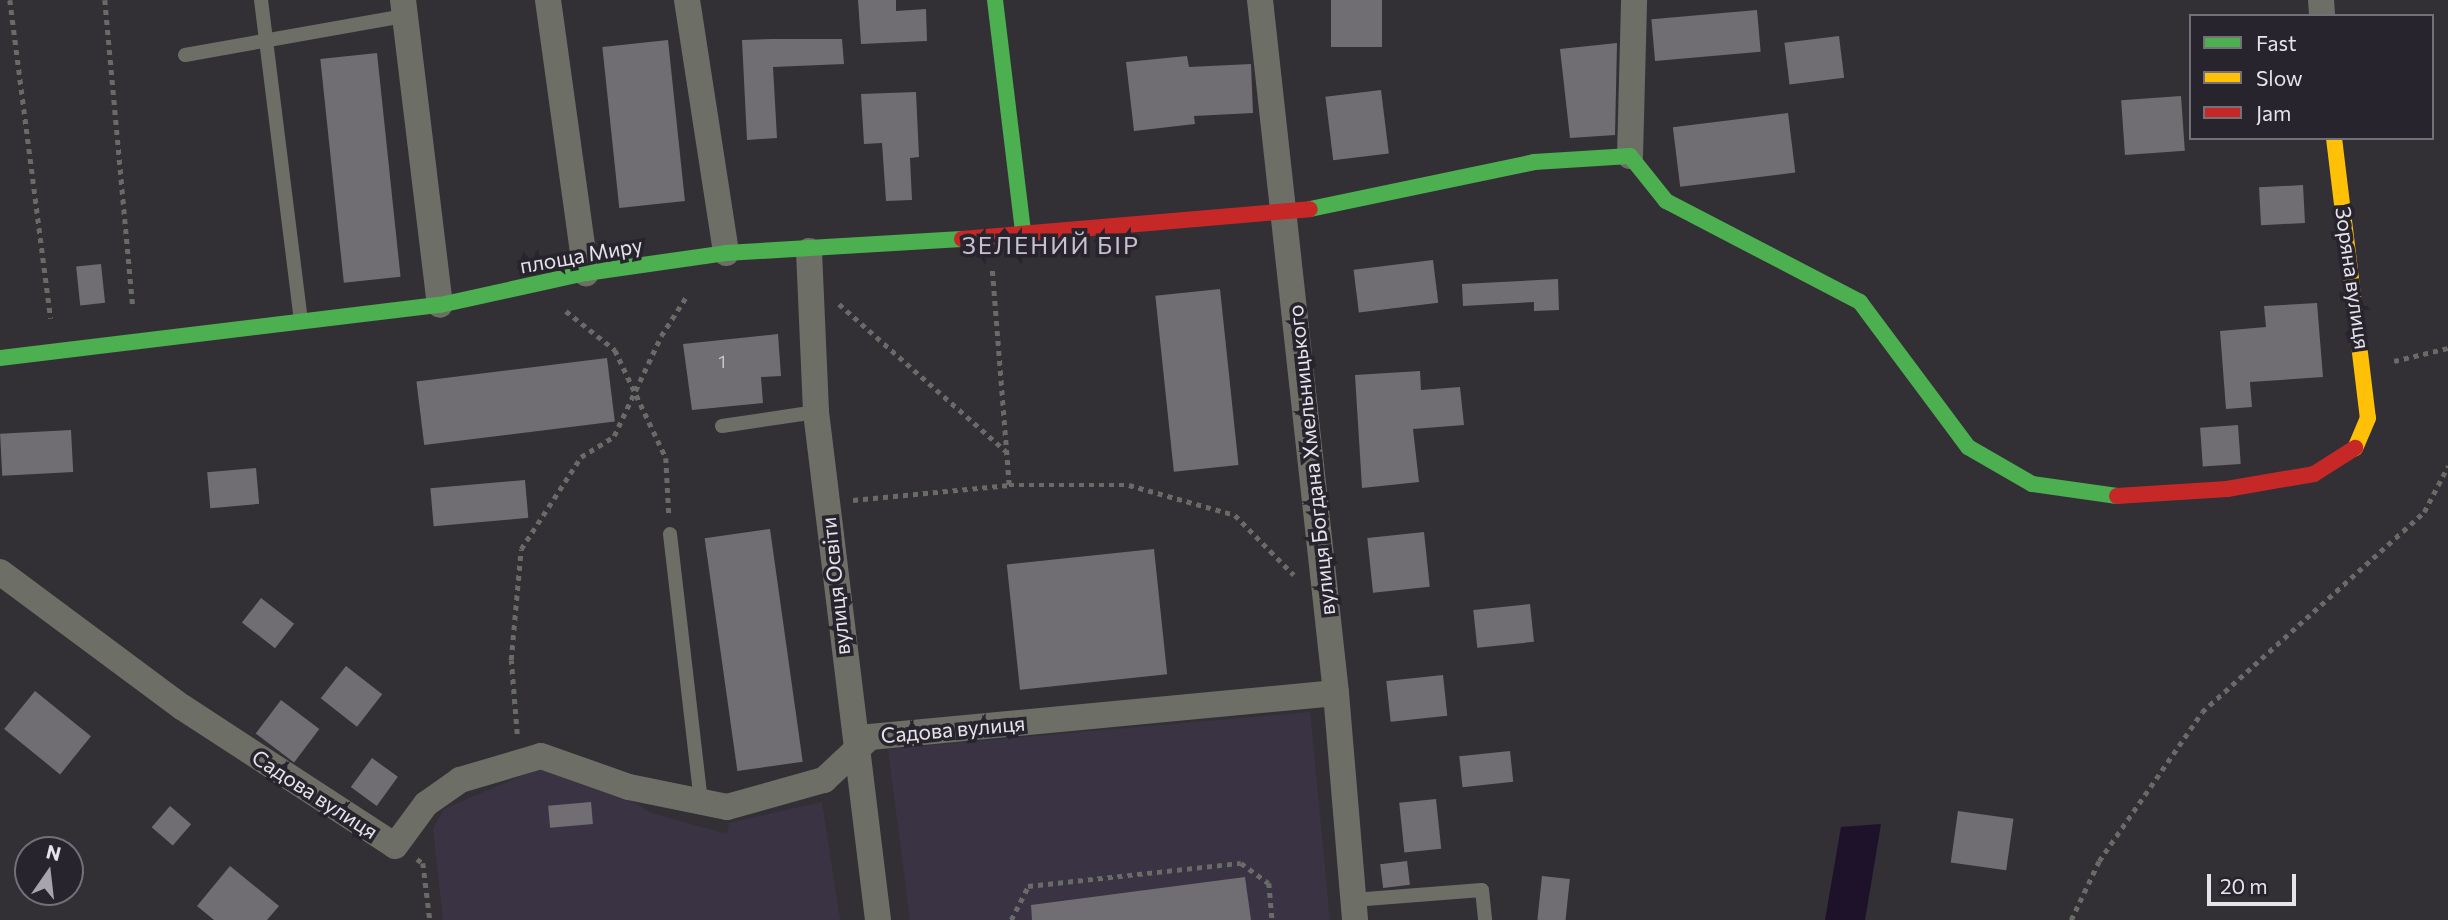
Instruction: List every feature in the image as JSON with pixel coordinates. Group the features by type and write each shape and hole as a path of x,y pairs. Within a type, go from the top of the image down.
{"street":[{"path":"548,0 586,273"},
{"path":"687,0 719,254"},
{"path":"995,0 1023,230"},
{"name":"вулиця Богдана Хмельницького","path":"1260,0 1336,693 1354,910"},
{"path":"1630,156 1634,0"},
{"path":"404,8 440,305"},
{"name":"Зоряна вулиця","path":"1630,156 1666,201 1860,302 1968,447 2032,484 2106,497 2227,489 2314,474 2352,454 2368,418 2365,368 2334,140"},
{"name":"площа Миру","path":"0,358 136,339 440,305 586,273 719,254 809,251 1023,230 1284,214 1534,162 1630,156"},
{"name":"вулиця Освіти","path":"809,251 816,412 854,752 878,920"},
{"name":"Садова вулиця","path":"0,572 182,707 395,846 426,804 460,780 541,756 629,788 727,807 824,780 870,737 1336,693"}],"lane":[{"path":"261,0 301,321"},
{"path":"185,55 266,40 404,8"},
{"path":"722,426 816,412"},
{"path":"670,534 701,801"},
{"path":"1354,910 1482,890 1485,920"}],"path":[{"path":"10,0 55,350"},
{"path":"105,0 136,339"},
{"path":"989,234 1009,485"},
{"path":"520,763 511,660 521,549 581,457 614,436 661,335 719,254"},
{"path":"810,279 1006,451"},
{"path":"532,285 615,350 666,458 670,534"},
{"path":"2365,368 2448,348"},
{"path":"2071,920 2099,861 2202,712 2424,512 2448,466"},
{"path":"826,502 1009,485 1129,485 1236,515 1327,609"},
{"path":"395,846 423,863 430,920"},
{"path":"1011,920 1028,886 1241,863 1269,883 1272,920"}],"shaded area":[{"path":"1310,712 1330,920 910,920 888,749"},
{"path":"542,767 625,797 651,813 727,834 729,823 822,802 840,920 443,920 433,829 444,809"},
{"path":"1881,824 1865,920 1825,920 1841,827"}],"building":[{"path":"858,0 896,0 896,11 926,9 927,41 861,44"},
{"path":"1331,0 1382,0 1382,47 1331,47"},
{"path":"1757,10 1761,52 1655,61 1651,19"},
{"path":"1839,36 1844,78 1790,84 1784,43"},
{"path":"842,39 844,64 773,67 777,138 747,140 742,40"},
{"path":"668,40 685,201 619,208 602,47"},
{"path":"1617,43 1615,135 1570,138 1560,49"},
{"path":"377,53 401,277 344,283 320,59"},
{"path":"1187,56 1189,67 1251,64 1253,113 1194,116 1195,124 1134,131 1126,62"},
{"path":"1381,90 1389,154 1333,160 1325,97"},
{"path":"916,92 919,157 910,158 912,200 886,201 882,143 864,144 861,94"},
{"path":"2181,96 2185,151 2125,155 2121,100"},
{"path":"1788,113 1795,173 1680,187 1673,127"},
{"path":"2303,185 2305,223 2261,225 2259,187"},
{"path":"1433,260 1438,303 1359,312 1354,270"},
{"path":"101,264 105,303 80,305 76,267"},
{"path":"1558,279 1559,310 1534,311 1534,302 1463,306 1462,284"},
{"path":"1220,289 1239,465 1174,472 1155,296"},
{"path":"2317,303 2323,377 2250,382 2252,407 2226,409 2220,331 2266,327 2264,306"},
{"path":"778,334 781,376 761,377 763,403 692,410 683,344"},
{"path":"607,358 615,422 424,445 416,381"},
{"path":"1420,371 1421,390 1460,387 1464,425 1413,429 1419,482 1362,488 1355,375"},
{"path":"2238,425 2241,464 2203,467 2200,428"},
{"path":"71,430 73,472 2,476 0,434"},
{"path":"256,468 259,504 210,508 207,472"},
{"path":"525,480 528,518 434,526 430,488"},
{"path":"770,529 803,762 737,771 705,538"},
{"path":"1424,532 1430,587 1373,593 1367,538"},
{"path":"1154,549 1167,674 1020,690 1007,564"},
{"path":"261,598 294,624 275,648 242,622"},
{"path":"1530,604 1534,642 1477,648 1473,610"},
{"path":"346,666 382,694 357,727 321,698"},
{"path":"1443,675 1447,716 1391,722 1386,681"},
{"path":"35,691 91,736 60,774 4,729"},
{"path":"281,700 319,729 294,762 256,734"},
{"path":"1510,751 1513,782 1463,787 1459,756"},
{"path":"372,758 398,777 377,806 351,787"},
{"path":"1436,799 1441,849 1404,853 1399,803"},
{"path":"591,802 593,824 550,828 548,806"},
{"path":"170,806 191,824 173,846 152,827"},
{"path":"1958,811 2013,819 2006,870 1951,862"},
{"path":"1407,861 1410,885 1383,888 1380,864"},
{"path":"230,866 279,906 267,920 214,920 197,906"},
{"path":"1542,876 1570,879 1566,920 1537,920"},
{"path":"1245,877 1251,920 1032,920 1031,905"}],"traffic: fast":[{"path":"995,0 1023,231"},
{"path":"1310,209 1534,162 1630,156 1666,201 1860,302 1968,447 2032,484 2117,496"},
{"path":"0,358 440,305 586,273 726,253 962,239"}],"traffic: slow":[{"path":"2334,140 2368,418 2355,448"}],"traffic: jam":[{"path":"962,239 1310,209"},
{"path":"2117,496 2227,489 2314,474 2355,448"}],"district":[{"name":"ЗЕЛЕНИЙ БІР","path":"1051,245"}]}
